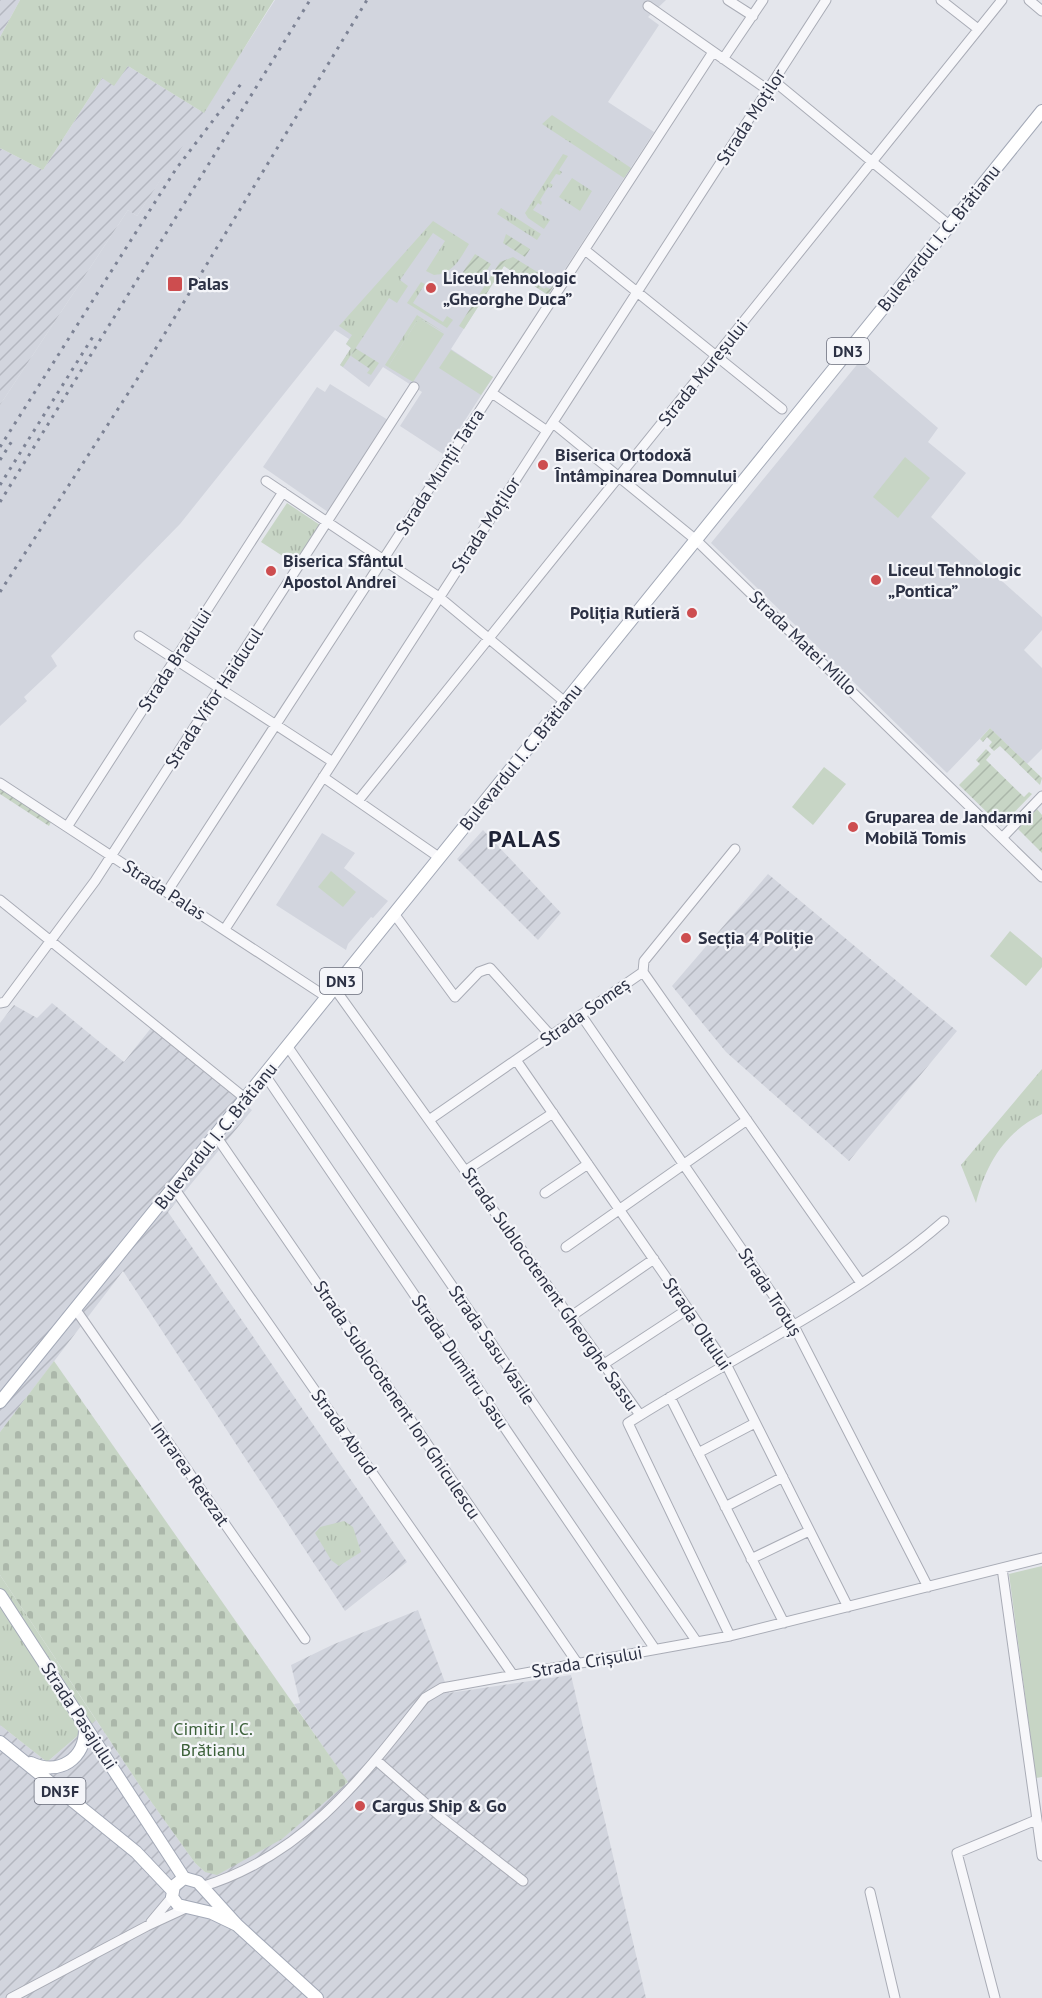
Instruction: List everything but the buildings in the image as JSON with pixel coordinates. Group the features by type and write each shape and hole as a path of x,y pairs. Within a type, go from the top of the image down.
{"main road":[{"name":"Bulevardul I. C. Brătianu","path":"0,1402 1042,111"},
{"name":"Strada Pasajului","path":"0,1595 159,1836 200,1886 237,1925"},
{"path":"19,1757 49,1769 67,1764 84,1745 85,1727"},
{"name":"DN3F","path":"0,1742 136,1852 182,1879"},
{"name":"Strada Pasajului","path":"159,1836 182,1879"},
{"name":"DN3F","path":"136,1852 172,1894"},
{"path":"189,1908 199,1903 200,1886 182,1879 172,1894 178,1905 189,1908 213,1913 237,1925 317,1998"}],"street":[{"path":"728,0 753,15"},
{"path":"723,59 763,0"},
{"name":"Strada Moților","path":"225,929 826,0"},
{"path":"941,0 978,29"},
{"name":"Strada Mureșului","path":"358,801 1002,0"},
{"path":"1029,0 1042,10"},
{"path":"648,6 768,90"},
{"name":"Strada Munții Tatra","path":"167,892 713,52"},
{"path":"774,81 949,225"},
{"path":"585,250 783,409"},
{"name":"Strada Vifor Haiducul","path":"2,1003 52,941 112,856 414,387"},
{"name":"Strada Matei Millo","path":"492,393 550,427 619,477 696,540 1042,877"},
{"path":"266,481 439,597 565,702"},
{"name":"Strada Bradului","path":"67,827 283,492"},
{"path":"139,636 333,762"},
{"path":"323,777 440,858"},
{"name":"Strada Palas","path":"0,783 225,929 331,993"},
{"path":"1002,838 1042,796"},
{"name":"Strada Someș","path":"429,1120 644,972 644,960 735,849"},
{"path":"0,900 246,1099"},
{"path":"395,915 455,997 479,972 490,968 551,1036"},
{"path":"644,972 861,1283"},
{"name":"Strada Sublocotenent Gheorghe Sassu","path":"331,993 429,1120 640,1415 628,1423 730,1636"},
{"name":"Strada Trotuș","path":"581,1015 793,1324 928,1587"},
{"name":"Strada Sasu Vasile","path":"288,1047 697,1642"},
{"name":"Strada Oltului","path":"516,1060 726,1364 848,1607"},
{"name":"Strada Dumitru Sasu","path":"265,1075 655,1649"},
{"path":"465,1171 553,1113"},
{"path":"566,1247 747,1120"},
{"name":"Strada Sublocotenent Ion Ghiculescu","path":"216,1136 578,1664"},
{"path":"545,1193 588,1164"},
{"name":"Strada Abrud","path":"174,1188 513,1675"},
{"path":"640,1415 861,1283 915,1246 944,1221"},
{"path":"570,1317 654,1259"},
{"path":"604,1364 688,1309"},
{"name":"Intrarea Retezat","path":"76,1310 305,1639"},
{"path":"669,1397 784,1623"},
{"path":"698,1453 755,1423"},
{"path":"725,1507 783,1477"},
{"path":"751,1558 810,1531"},
{"name":"Strada Crișului","path":"200,1886 230,1877 301,1837 339,1802 433,1692 452,1685 730,1636 1042,1558"},
{"path":"1002,1568 1042,1856"},
{"path":"376,1760 441,1817 523,1881"},
{"path":"995,1998 957,1853 1036,1820"},
{"path":"870,1892 895,1998"},
{"path":"147,1926 172,1894"},
{"path":"11,1998 147,1926 189,1908"}],"shaded area":[{"path":"0,0 20,0 0,37"},
{"path":"275,0 666,0 648,17 659,25 608,102 654,132 548,295 504,266 451,349 493,377 443,454 400,426 422,392 383,367 369,387 340,365 351,348 346,344 349,339 335,330 180,524 51,656 57,666 24,697 27,701 0,726 0,405 128,210 137,216"},
{"path":"128,66 204,113 137,216 128,210 0,405 0,148 43,170 102,78"},
{"name":"Liceul Tehnologic „Pontica”","path":"860,361 938,428 928,442 966,473 931,517 1042,617 1042,630 1024,650 1042,668 1042,749 1027,764 990,728 947,773 711,543"},
{"path":"330,384 388,420 328,512 263,467 317,387 325,392"},
{"path":"483,830 561,913 538,940 457,859"},
{"path":"322,833 355,853 344,868 388,901 373,918 371,917 348,944 346,950 276,905"},
{"path":"768,874 957,1031 849,1161 726,1052 672,986"},
{"path":"52,1003 124,1062 151,1028 252,1110 168,1212 407,1562 345,1611 123,1271 0,1432 0,1023 14,1005 37,1018"},
{"path":"418,1610 449,1693 571,1675 646,1998 0,1998 0,1725 47,1762 96,1720 195,1863 205,1872 348,1783 294,1704 300,1703 291,1665 332,1645"}],"green space":[{"path":"20,0 274,0 204,113 128,66 114,86 102,78 43,170 0,148 0,37"},
{"path":"552,115 631,168 624,178 542,124"},
{"path":"563,154 568,156 559,170 562,172 560,175 556,174 550,183 553,185 551,188 548,187 540,200 541,205 538,203 533,210 550,220 544,229 528,218 525,213"},
{"path":"572,178 592,191 580,211 559,197"},
{"path":"501,208 541,234 537,240 497,214"},
{"path":"433,221 469,244 451,269 434,275 426,271 445,241 433,233 400,280 408,286 397,303 389,298 343,367 340,365 351,348 346,344 352,335 339,326"},
{"path":"506,234 530,249 525,257 503,243"},
{"path":"475,254 491,264 479,283 463,272"},
{"path":"513,257 547,278 538,285 544,289 546,287 550,289 556,282 548,295 504,266 464,329 459,326 500,262"},
{"path":"421,282 425,284 413,303 443,322 447,316 453,320 447,328 407,303"},
{"path":"417,315 445,333 419,318 388,367 385,365"},
{"path":"419,318 444,334 413,382 388,367"},
{"path":"355,348 379,363 371,375 367,373 370,369 351,356"},
{"path":"451,350 493,377 481,395 439,368"},
{"path":"905,457 930,478 898,518 873,497"},
{"path":"287,503 320,525 295,564 261,542"},
{"path":"990,728 1042,778 1040,785 1000,746 994,751 989,746 992,742 987,737 983,742 980,739"},
{"path":"986,749 991,754 986,760 1024,797 1029,792 1032,794 1001,826 959,785 980,764 976,760"},
{"path":"824,767 846,784 813,825 792,807"},
{"path":"0,788 51,822 49,826 0,794"},
{"path":"1037,809 1042,815 1042,853 1018,829"},
{"path":"331,871 356,892 343,907 318,887"},
{"path":"1010,931 1042,958 1042,967 1026,986 990,956"},
{"path":"1042,1069 1042,1114 1017,1130 998,1151 985,1175 976,1203 961,1165"},
{"name":"Cimitir I.C. Brătianu","path":"54,1361 348,1782 282,1839 217,1875 205,1872 195,1863 142,1789 0,1575 0,1432"},
{"path":"344,1521 353,1527 361,1552 339,1566 331,1560 315,1533 320,1527"},
{"path":"1042,1566 1042,1777 1036,1778 1009,1574"},
{"path":"0,1575 96,1720 47,1762 0,1725"}],"railway":[{"path":"0,502 310,0"},
{"path":"0,592 136,381 367,0"},
{"path":"0,447 176,169 244,80"},
{"path":"0,485 94,335"},
{"path":"0,460 12,441"}],"place":[{"name":"Palas","path":"175,284"},
{"name":"Liceul Tehnologic „Gheorghe Duca”","path":"431,288"},
{"name":"Biserica Ortodoxă Întâmpinarea Domnului","path":"543,465"},
{"name":"Biserica Sfântul Apostol Andrei","path":"271,571"},
{"name":"Liceul Tehnologic „Pontica”","path":"876,580"},
{"name":"Poliția Rutieră","path":"692,613"},
{"name":"Gruparea de Jandarmi Mobilă Tomis","path":"853,827"},
{"name":"Secția 4 Poliție","path":"686,938"},
{"name":"Cargus Ship & Go","path":"360,1806"}],"district":[{"name":"PALAS","path":"525,839"}]}
